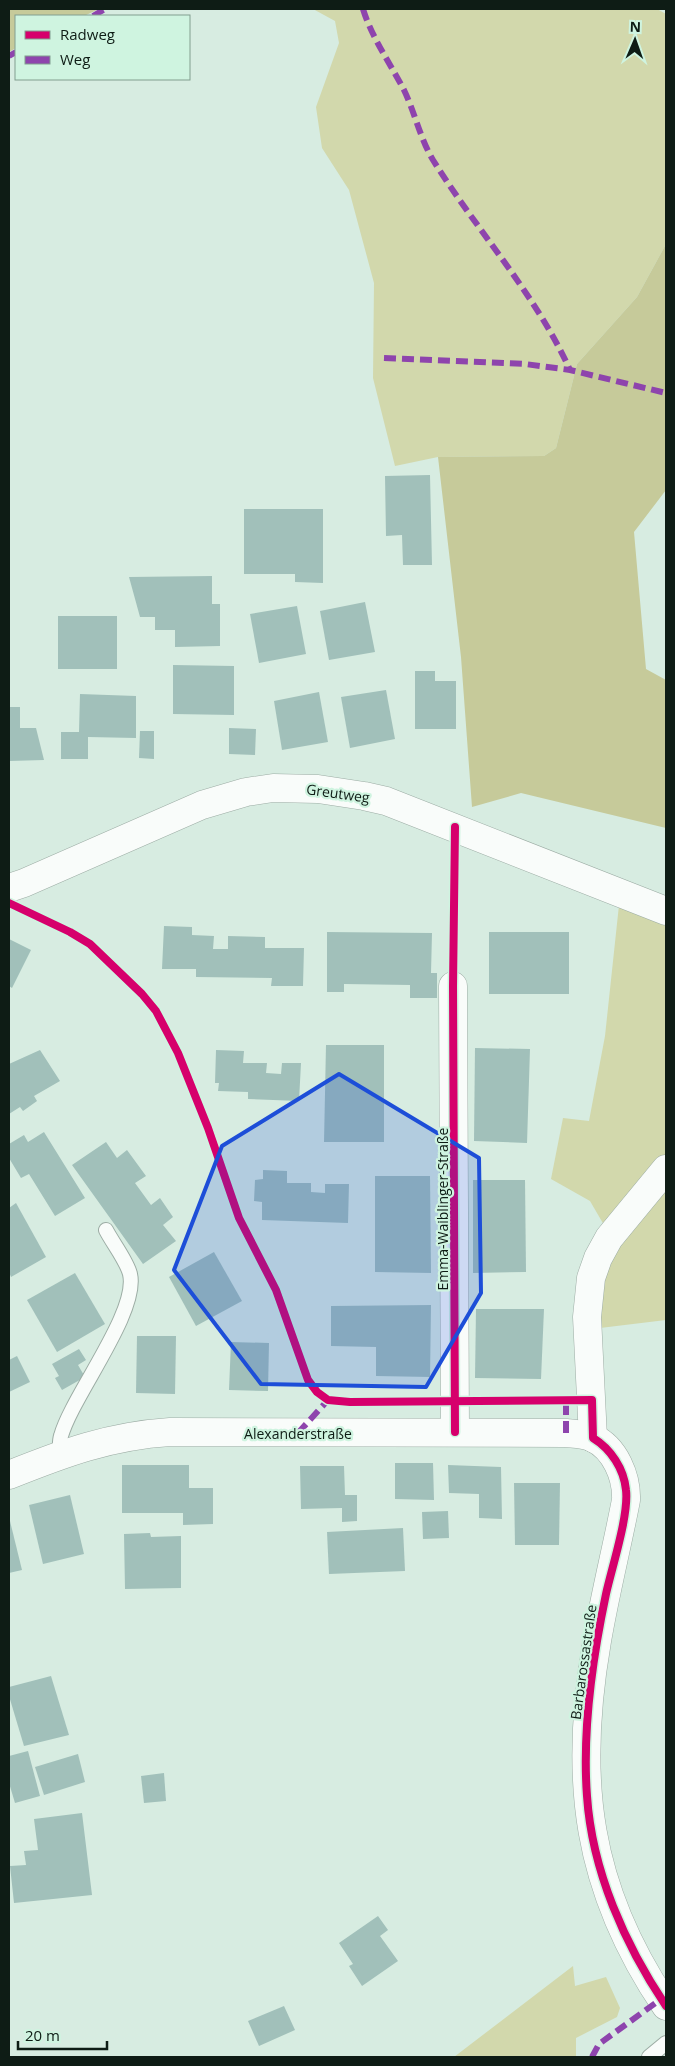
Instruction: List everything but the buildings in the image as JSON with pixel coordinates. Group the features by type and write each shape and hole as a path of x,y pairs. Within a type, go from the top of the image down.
{"street":[{"name":"Greutweg","path":"9,888 220,799 260,789 303,788 359,795 386,801 666,911"},
{"name":"Emma-Waiblinger-Straße","path":"453,986 455,1432"},
{"path":"593,1438 587,1317 591,1278 598,1258 609,1238 666,1169"},
{"name":"Alexanderstraße","path":"9,1475 98,1442 170,1432 566,1433 593,1438"},
{"name":"Barbarossastraße","path":"593,1438 603,1444 612,1455 620,1470 627,1493 591,1679 586,1749 587,1799 594,1841 610,1899 639,1963 666,2006"}],"lane":[{"path":"60,1455 60,1439 65,1423 99,1361 128,1298 130,1275 106,1230"},
{"path":"649,2057 666,2042"}],"highlighted area":[{"path":"339,1074 479,1158 481,1293 426,1387 261,1384 174,1270 222,1146"}],"green space":[{"path":"9,9 99,9 86,15 15,15 15,49 9,52"},
{"path":"313,9 657,9 666,14 666,244 637,297 577,364 556,448 544,456 438,457 395,466 373,378 374,283 349,190 322,148 316,107 339,43 335,21"},
{"path":"666,244 666,490 634,532 646,669 666,680 666,828 521,793 472,807 461,657 438,457 544,456 556,448 577,364 637,297"},
{"path":"619,905 666,926 666,1155 604,1225 590,1201 551,1179 563,1118 589,1121 605,1036"},
{"path":"666,1183 666,1320 600,1328 599,1297 607,1267 635,1221"},
{"path":"573,1966 575,1986 606,1977 620,2008 617,2017 576,2038 576,2057 454,2057"}],"marked path":[{"path":"95,15 105,9"},
{"path":"363,9 376,40 404,90 433,160 523,288 556,342 570,370"},
{"path":"9,56 15,53"},
{"path":"384,358 525,364 570,370 666,393"},
{"path":"298,1433 328,1400"},
{"path":"566,1400 566,1433"},
{"path":"592,2057 599,2044 661,1999"}],"cycle path":[{"path":"455,827 453,986 455,1432"},
{"path":"9,903 70,932 90,944 142,994 156,1011 178,1053 208,1128 239,1218 276,1290 308,1380 317,1392 328,1400 350,1402 592,1400 593,1438 616,1460 625,1482 626,1501 623,1527 601,1619 589,1695 586,1771 590,1824 603,1879 624,1933 651,1983 666,2006"}]}
